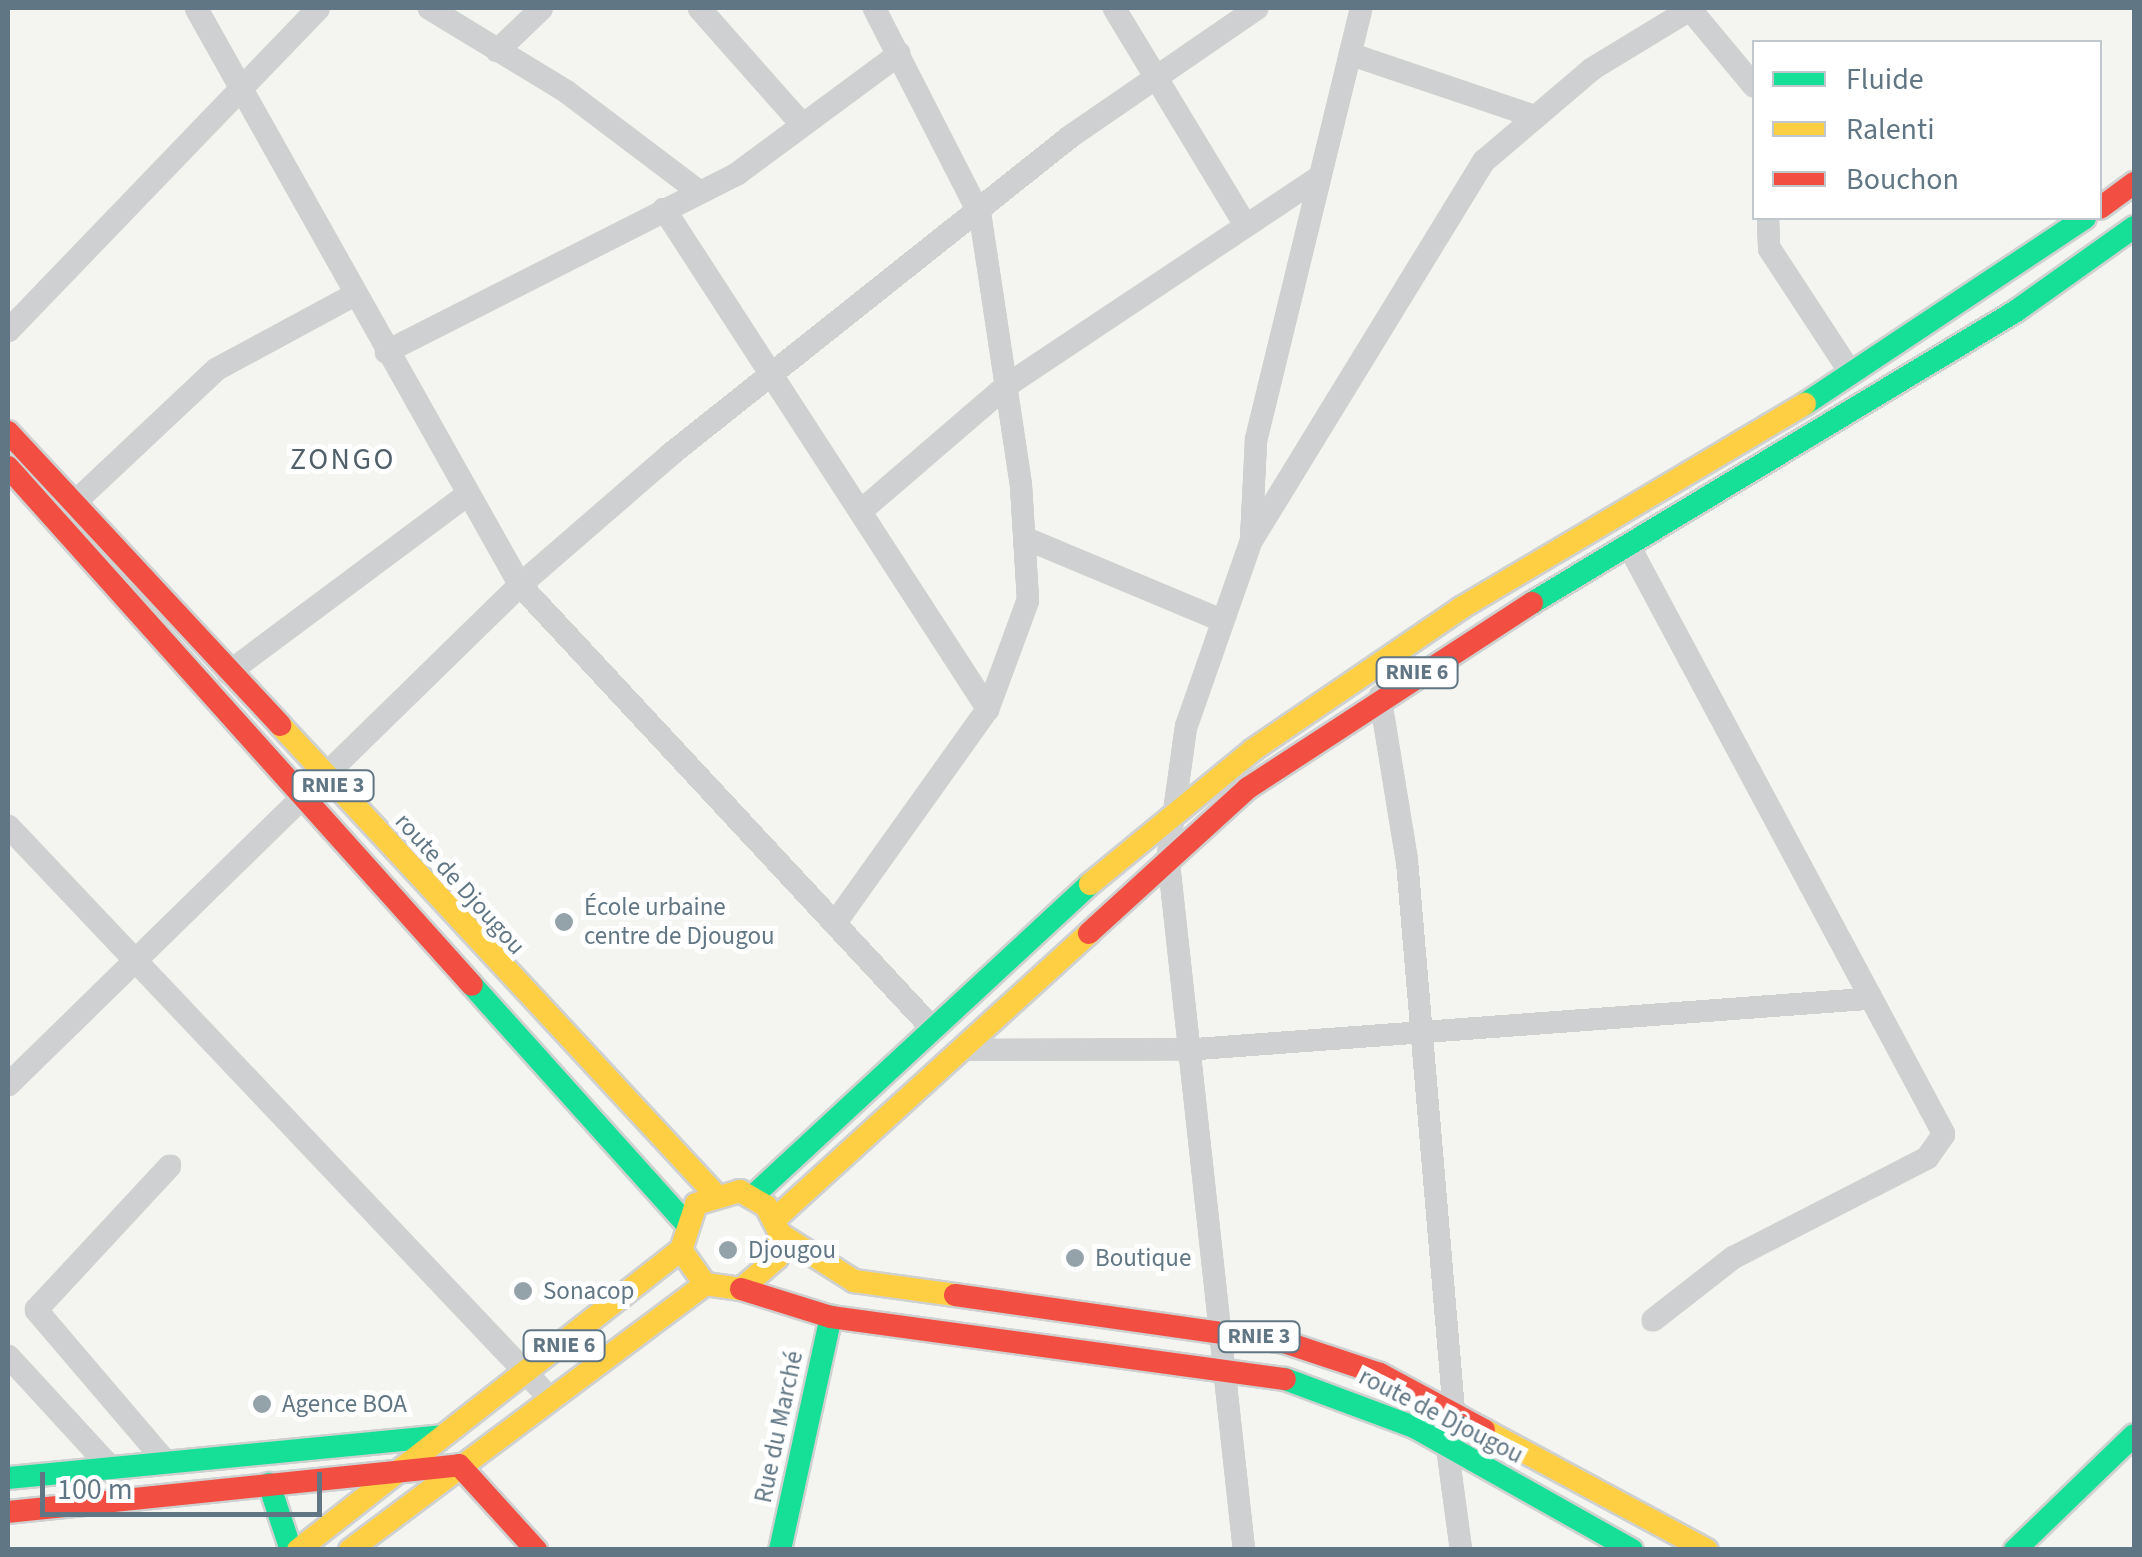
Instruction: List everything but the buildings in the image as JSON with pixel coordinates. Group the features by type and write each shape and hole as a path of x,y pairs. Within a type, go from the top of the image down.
{"main road":[{"path":"2102,207 2134,183"},
{"name":"RNIE 6","path":"752,1196 1174,811 1461,608 1817,397 2083,220"},
{"name":"RNIE 6","path":"778,1226 953,1050 1168,854 1380,696 1836,423 2134,227"},
{"path":"1817,397 1836,423"},
{"name":"route de Djougou","path":"8,432 714,1193"},
{"name":"RNIE 3","path":"8,467 684,1220"},
{"path":"705,1284 681,1250 684,1220 714,1193 752,1196"},
{"name":"RNIE 3","path":"752,1196 778,1226 854,1281 1216,1329 1342,1359 1454,1411 1708,1550"},
{"path":"741,1288 777,1258 778,1226"},
{"name":"RNIE 6","path":"442,1436 527,1374 681,1250"},
{"name":"RNIE 6","path":"459,1465 705,1284"},
{"name":"RNIE 3","path":"705,1284 741,1288"},
{"name":"route de Djougou","path":"741,1288 831,1317 1221,1364 1341,1396 1447,1445 1632,1550"},
{"name":"Rue du Marché","path":"780,1550 831,1317"},
{"path":"2015,1550 2134,1434"},
{"path":"8,1478 442,1436"},
{"path":"269,1484 294,1550 442,1436"},
{"path":"8,1512 459,1465"},
{"path":"350,1550 459,1465"},
{"path":"459,1465 536,1550"}],"street":[{"path":"196,8 520,585 838,919 932,1028"},
{"path":"8,331 238,87 319,8"},
{"path":"429,8 498,50 698,191"},
{"path":"498,50 542,8"},
{"path":"699,8 798,120"},
{"path":"838,919 988,709 1020,640 1027,540 980,215 874,8"},
{"path":"1114,8 1245,224"},
{"path":"8,1085 327,779 520,585 773,369 980,215 1156,73 1256,8"},
{"path":"1251,541 1256,440 1361,8"},
{"path":"1244,1550 1216,1329 1168,854 1186,727 1221,620 1251,541 1484,161 1530,114 1689,9 1752,84"},
{"path":"386,352 736,174 798,120 899,54"},
{"path":"1350,54 1530,114"},
{"path":"862,510 1006,386 1319,177"},
{"path":"664,210 773,369 988,709"},
{"path":"1768,220 1768,248 1852,375"},
{"path":"73,504 217,369 354,295"},
{"path":"228,672 468,494"},
{"path":"1027,540 1221,620"},
{"path":"1630,548 1865,999 1939,1122 1940,1149 1734,1258 1653,1320"},
{"path":"1380,696 1421,1035 1454,1411"},
{"path":"8,826 549,1397"},
{"path":"953,1050 1186,1047 1421,1035 1865,999"},
{"path":"165,1461 36,1310 170,1166"},
{"path":"8,1356 110,1467 128,1501"},
{"path":"1447,1445 1461,1550"}],"traffic: fast":[{"path":"1805,404 2082,220"},
{"path":"1532,603 2016,311 2134,227"},
{"path":"753,1196 1090,884"},
{"path":"472,985 684,1221"},
{"path":"780,1550 831,1317"},
{"path":"1285,1379 1414,1427 1632,1550"},
{"path":"2015,1550 2134,1435"},
{"path":"8,1478 441,1436"},
{"path":"269,1484 291,1550"}],"traffic: slow":[{"path":"1090,884 1253,750 1461,608 1805,404"},
{"path":"280,725 714,1193"},
{"path":"775,1219 1089,933"},
{"path":"780,1234 777,1258 741,1289 705,1284 681,1250 696,1204 740,1191 766,1206 780,1234 854,1281 955,1295"},
{"path":"298,1550 681,1250"},
{"path":"350,1550 705,1284"},
{"path":"1484,1430 1707,1550"}],"traffic: jam":[{"path":"2102,207 2134,183"},
{"path":"8,432 280,725"},
{"path":"8,467 472,985"},
{"path":"1089,933 1248,788 1532,603"},
{"path":"741,1289 831,1317 1285,1379"},
{"path":"955,1295 1284,1342 1380,1374 1484,1430"},
{"path":"459,1465 536,1550"},
{"path":"8,1512 459,1465"}],"place":[{"name":"École urbaine centre de Djougou","path":"564,922"},
{"name":"Djougou","path":"728,1250"},
{"name":"Boutique","path":"1075,1258"},
{"name":"Sonacop","path":"523,1291"},
{"name":"Agence BOA","path":"262,1404"}],"district":[{"name":"ZONGO","path":"343,460"}]}
